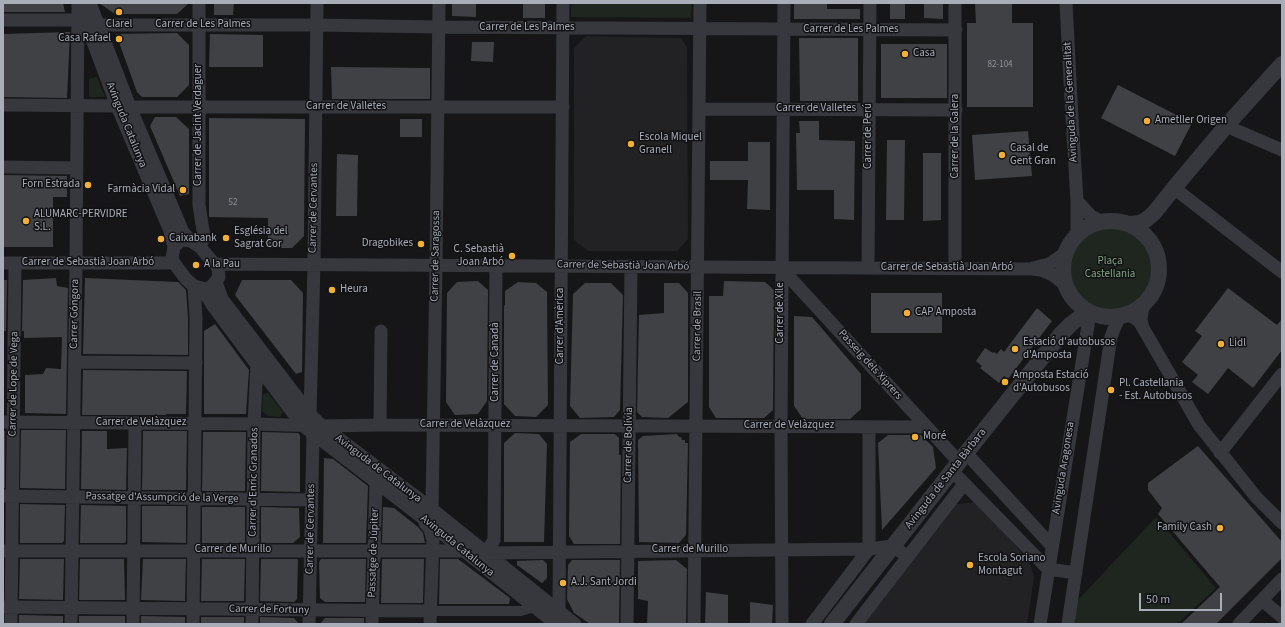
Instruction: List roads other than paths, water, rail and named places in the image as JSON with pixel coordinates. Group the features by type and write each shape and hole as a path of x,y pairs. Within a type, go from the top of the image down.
{"street":[{"name":"Carrer Góngora","path":"71,624 77,106 81,20 78,3"},
{"path":"90,3 124,107 183,232 216,264 218,268 219,277 212,286 206,289 198,287"},
{"name":"Carrer de Jacint Verdaguer","path":"196,244 204,237 199,204 199,3"},
{"name":"Carrer de Cervantes","path":"306,419 314,264 316,3"},
{"name":"Carrer de Saragossa","path":"432,509 438,107 438,3"},
{"name":"Carrer d'Amèrica","path":"557,620 559,552 563,3"},
{"name":"Carrer de Brasil","path":"694,624 696,550 700,3"},
{"name":"Carrer de Xile","path":"782,624 780,426 784,3"},
{"name":"Carrer de Perú","path":"868,268 870,3"},
{"name":"Carrer de la Galera","path":"955,3 956,268"},
{"name":"Avinguda de la Generalitat","path":"1066,3 1077,201 1077,234"},
{"path":"3,20 81,20"},
{"name":"Avinguda Catalunya","path":"81,20 124,107 170,231 174,247"},
{"name":"Carrer de Les Palmes","path":"98,25 316,25 956,30"},
{"path":"1144,304 1124,315 1104,317 1089,312 1074,300 1065,285 1062,269 1065,253 1070,243 1077,234 1088,226 1101,222 1115,221 1129,224 1140,223 1147,219 1154,213 1226,126 1282,64"},
{"name":"Carrer de Valletes","path":"3,105 124,107 562,107"},
{"name":"Carrer de Valletes","path":"700,108 956,110"},
{"path":"1226,126 1282,150"},
{"path":"3,167 77,168"},
{"path":"1174,188 1282,272"},
{"path":"1077,201 1091,216 1101,222"},
{"path":"1149,239 1147,228 1154,213"},
{"path":"1129,224 1142,232 1149,239 1158,255 1159,274 1156,287 1144,304 1141,320 1143,328"},
{"path":"196,244 185,240 180,241 174,247 172,258 174,264 186,279 198,287 257,364 306,419"},
{"name":"Carrer de Sebastià Joan Arbó","path":"1031,269 1049,264 1065,253"},
{"name":"Carrer de Sebastià Joan Arbó","path":"9,263 174,264"},
{"name":"Carrer de Lope de Vega","path":"9,263 7,607 11,624"},
{"name":"Carrer de Sebastià Joan Arbó","path":"216,264 1031,269 1041,270 1053,275 1065,285"},
{"name":"Carrer de Canadà","path":"486,553 494,540 496,265"},
{"name":"Carrer de Bolívia","path":"628,624 631,266"},
{"name":"Passeig dels Xiprers","path":"781,268 959,462 1052,546"},
{"name":"Avinguda de Catalunya","path":"216,282 222,299 306,419 317,430 432,509 486,553 557,620 575,624"},
{"path":"193,624 196,318 198,287"},
{"name":"Avinguda de Santa Bàrbara","path":"1061,334 1068,322 1074,300"},
{"name":"Avinguda de Santa Bàrbara","path":"832,624 1061,334 1071,324 1089,312"},
{"name":"Avinguda Aragonesa","path":"1040,624 1089,312"},
{"path":"1124,315 1139,321 1199,426 1256,497 1282,523"},
{"path":"1068,624 1112,337 1114,329 1124,315"},
{"path":"1112,337 1122,328 1136,326 1143,328"},
{"path":"380,425 381,331"},
{"path":"75,362 196,363"},
{"name":"Carrer d'Enric Granados","path":"252,624 254,424 257,364"},
{"path":"1220,453 1282,374"},
{"name":"Carrer de Velàzquez","path":"8,422 254,424 306,419"},
{"path":"133,624 135,423"},
{"name":"Carrer de Velàzquez","path":"317,430 380,425 927,427"},
{"path":"812,624 870,549 869,427"},
{"name":"Avinguda Catalunya","path":"317,430 376,482 535,607 557,620"},
{"name":"Carrer de Cervantes","path":"309,624 311,500 317,430"},
{"name":"Passeig dels Xiprers","path":"959,462 964,484 1048,569"},
{"name":"Passatge de Júpiter","path":"372,624 376,482"},
{"path":"856,624 964,484"},
{"name":"Passatge d'Assumpció de la Verge","path":"8,496 311,500"},
{"path":"419,515 430,529 433,540 430,618"},
{"path":"893,546 908,557"},
{"name":"Carrer de Murillo","path":"486,553 870,549 893,546"},
{"name":"Carrer de Murillo","path":"7,551 463,550"},
{"path":"1048,569 1076,574"},
{"path":"1239,624 1282,579"},
{"path":"1262,600 1282,617"},
{"name":"Carrer de Fortuny","path":"7,607 372,611 430,618 521,611 535,607"}],"place":[{"name":"Clarel","path":"119,12"},
{"name":"Casa Rafael","path":"119,39"},
{"name":"Casa","path":"905,54"},
{"name":"Ametller Origen","path":"1147,121"},
{"name":"Escola Miquel Granell","path":"631,144"},
{"name":"Casal de Gent Gran","path":"1002,155"},
{"name":"Forn Estrada","path":"88,185"},
{"name":"Farmàcia Vidal","path":"183,190"},
{"name":"ALUMARC-PERVIDRE S.L.","path":"26,221"},
{"name":"Església del Sagrat Cor","path":"226,238"},
{"name":"Caixabank","path":"161,239"},
{"name":"Dragobikes","path":"421,244"},
{"name":"C. Sebastià Joan Arbó","path":"512,256"},
{"name":"A la Pau","path":"196,265"},
{"name":"Heura","path":"332,290"},
{"name":"CAP Amposta","path":"907,313"},
{"name":"Lidl","path":"1221,344"},
{"name":"Estació d'autobusos d'Amposta","path":"1015,349"},
{"name":"Amposta Estació d'Autobusos","path":"1005,382"},
{"name":"Pl. Castellania - Est. Autobusos","path":"1111,390"},
{"name":"Moré","path":"915,437"},
{"name":"Family Cash","path":"1220,528"},
{"name":"Escola Soriano Montagut","path":"970,565"},
{"name":"A.J. Sant Jordi","path":"563,583"}],"park label":[{"name":"Plaça Castellania","path":"1110,268"}]}
